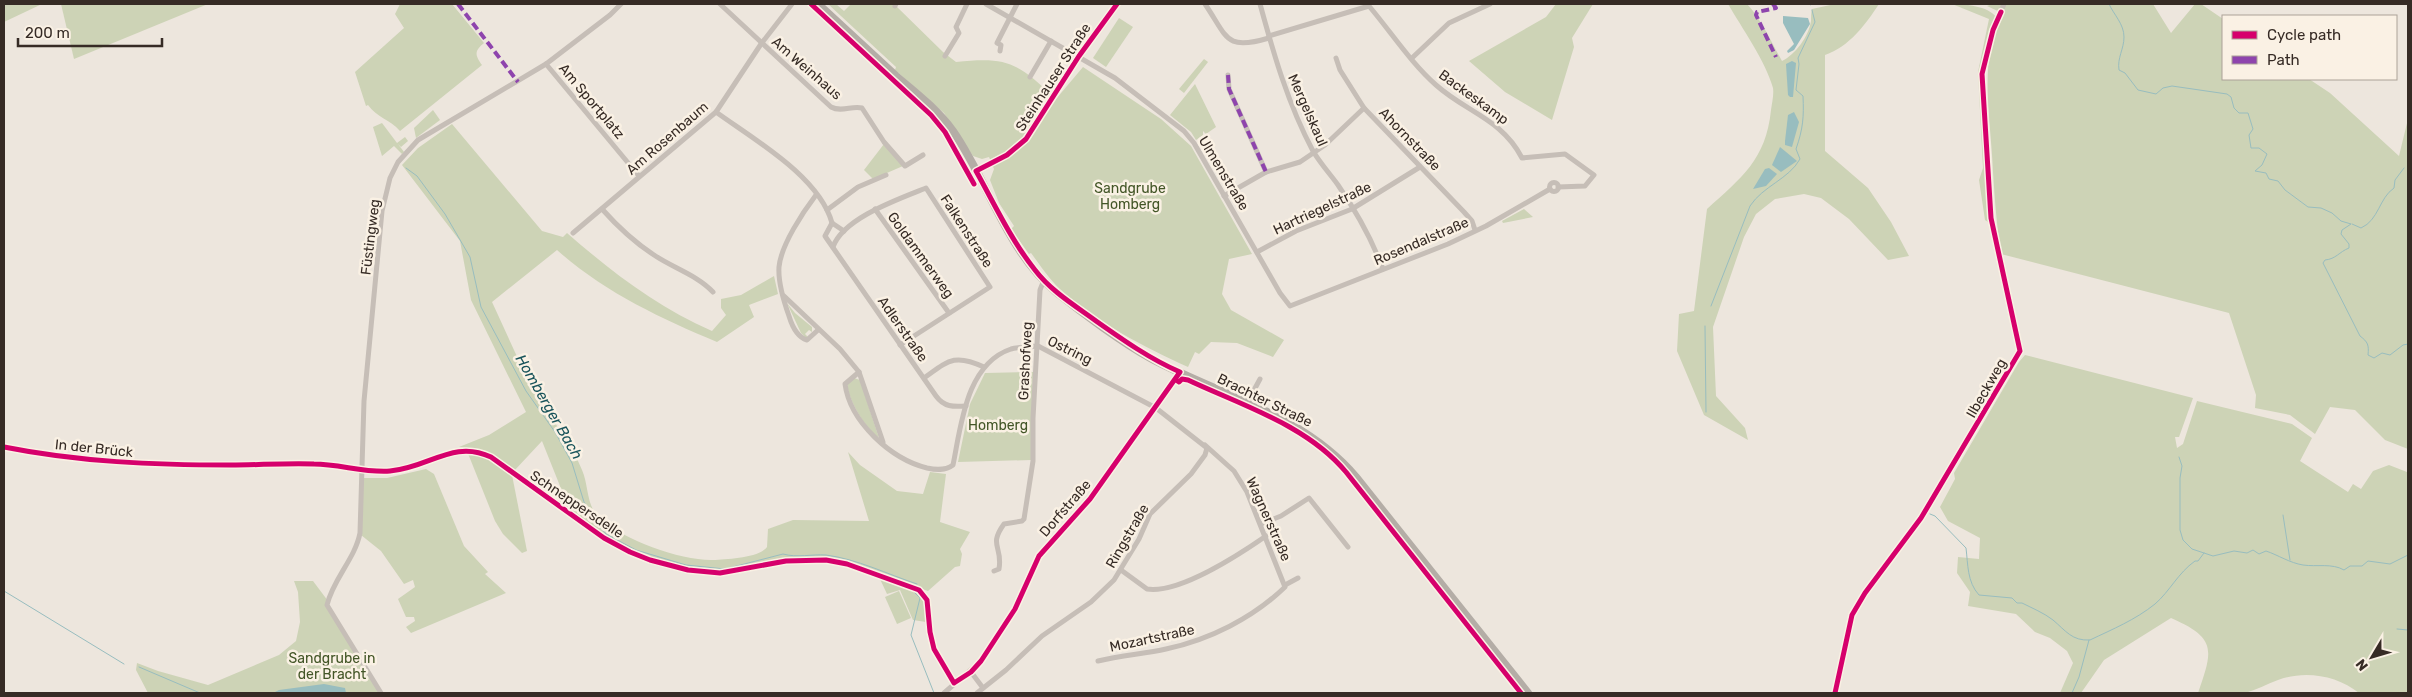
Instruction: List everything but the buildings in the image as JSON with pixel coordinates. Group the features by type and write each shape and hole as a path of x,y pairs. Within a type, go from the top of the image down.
{"main road":[{"name":"Brachter Straße","path":"818,4 941,117 958,138 1015,240 1044,280 1062,296 1151,358 1306,432 1338,457 1528,693"}],"street":[{"name":"Füstingweg","path":"381,693 327,605 341,572 358,542 364,400 382,211 393,171 402,156 418,140 546,64 610,15 621,4"},
{"name":"Am Weinhaus","path":"720,4 831,107 841,110 854,107 862,108 884,142 905,166 923,156"},
{"name":"Am Rosenbaum","path":"573,233 716,112 761,44 792,4"},
{"path":"946,56 959,33 956,27 967,4"},
{"name":"Ulmenstraße","path":"986,4 1079,56 1134,92 1184,131 1194,143 1286,302 1290,306 1297,305"},
{"path":"1000,51 1001,45 997,43 1017,4"},
{"name":"Steinhauser Straße","path":"976,172 1007,155 1026,139 1079,56 1117,4"},
{"path":"1205,4 1232,41 1245,45 1269,37"},
{"name":"Mergelskaul","path":"1260,4 1294,112 1314,153 1352,209 1376,251 1383,269"},
{"path":"1412,58 1449,23 1490,4"},
{"name":"Ilbeckweg","path":"1835,693 1852,615 1865,593 1921,518 2020,351 1991,218 1982,74 1993,30 2004,4"},
{"name":"Backeskamp","path":"1269,37 1369,6 1435,84 1456,100 1492,122 1517,148 1522,158 1565,154 1594,175 1585,186 1558,187"},
{"path":"1030,77 1052,41"},
{"name":"Ahornstraße","path":"1336,58 1340,70 1364,108 1472,222 1475,230"},
{"name":"Am Sportplatz","path":"546,64 639,176"},
{"path":"1228,74 1229,89 1266,172"},
{"path":"1224,196 1266,172 1300,162 1314,153 1364,108"},
{"path":"716,112 790,166 816,195 827,210 832,223 844,231"},
{"name":"Hartriegelstraße","path":"1258,252 1296,230 1352,209 1420,167"},
{"path":"827,210 858,187 886,175"},
{"name":"Rosendalstraße","path":"1297,305 1448,244 1486,226 1550,189 1552,183 1556,183 1558,187"},
{"name":"Falkenstraße","path":"875,210 926,188 990,287 949,312"},
{"path":"816,195 794,231 779,265 779,275 791,321 799,335 807,340 818,330"},
{"path":"602,209 622,232 654,255 705,284 713,292"},
{"path":"833,247 837,238 844,231 875,210"},
{"name":"Goldammerweg","path":"875,210 949,312"},
{"name":"Adlerstraße","path":"832,223 826,236 827,240 940,402 952,407 966,406"},
{"name":"Grashofweg","path":"994,571 999,569 1001,558 996,544 996,535 1004,524 1022,522 1024,519 1033,461 1040,290 1044,280"},
{"path":"784,296 840,349 859,372 883,443"},
{"path":"900,345 949,312"},
{"name":"Ostring","path":"984,367 1011,349 1038,346 1156,408"},
{"path":"859,372 848,380 845,384 845,389 862,423 876,439 916,465 945,470 952,465 966,406 984,367 967,360 953,359 924,378"},
{"name":"Dorfstraße","path":"944,693 981,662 1015,609 1039,556 1090,499 1180,372"},
{"path":"1247,403 1260,379"},
{"path":"1156,408 1205,445"},
{"name":"Wagnerstraße","path":"1205,445 1234,471 1248,492 1285,586"},
{"name":"Ringstraße","path":"977,693 1006,670 1042,636 1091,602 1121,570 1139,539 1150,514 1191,474 1207,451 1205,445"},
{"name":"In der Brück","path":"4,447 104,462 183,465"},
{"name":"Schneppersdelle","path":"183,465 316,464 362,471 392,471 408,468 453,452 469,450 491,457 616,545 650,560 706,573 726,572 798,560 836,562 919,590 925,595 934,649 954,683"},
{"path":"1261,524 1280,516 1309,498 1348,547"},
{"path":"1121,570 1147,589 1164,588 1220,566 1266,536"},
{"path":"1285,586 1298,578"},
{"name":"Mozartstraße","path":"1098,661 1166,649 1202,639 1239,620 1285,586"},
{"path":"971,672 983,688"}],"green space":[{"path":"4,4 42,4 4,22"},
{"path":"61,4 208,4 74,59"},
{"path":"400,4 452,4 484,43 477,51 482,65 400,131 375,113 368,105 366,106 355,72 404,28 395,14"},
{"name":"Sandgrube Homberg","path":"828,4 836,4 844,11 851,4 894,4 943,52 956,62 989,60 1012,65 1022,70 1056,99 1083,67 1161,119 1191,146 1252,254 1229,259 1222,294 1231,310 1284,340 1273,357 1237,343 1211,342 1199,354 1195,352 1188,367 1121,333 1074,301 1052,281 1011,229 1014,226 999,203 990,180 994,169 989,157 982,159 973,156 944,113 895,70 896,67"},
{"path":"1556,4 1593,4 1572,38 1574,47 1552,120 1505,92 1469,61 1546,17"},
{"path":"1728,4 1747,4 1762,24 1782,61 1796,50 1804,39 1810,27 1812,9 1835,4 1879,4 1863,27 1849,41 1825,55 1825,151 1868,188 1891,222 1909,256 1888,260 1849,219 1821,198 1804,194 1775,199 1756,214 1744,237 1713,327 1716,396 1745,428 1748,440 1704,415 1677,351 1679,314 1694,311 1707,209 1741,177 1758,155 1764,142 1773,99 1773,88 1765,67"},
{"path":"1952,4 1982,8 1988,10 1996,17 1987,42 1982,74 1988,222 1985,220 1979,180 1983,168 1978,72 1989,19"},
{"path":"1992,4 2153,4 2171,33 2195,4 2201,4 2222,18 2222,80 2310,80 2330,93 2399,156 2408,119 2408,449 2385,440 2355,410 2330,407 2315,434 2290,415 2255,408 2256,395 2229,313 2001,254 1994,193 1988,101 1988,65 1995,30 2002,13 1987,6"},
{"path":"1119,18 1133,27 1106,67 1093,58"},
{"path":"1204,59 1208,62 1184,93 1179,89"},
{"path":"1195,84 1216,127 1206,134 1203,131 1203,135 1196,140 1191,132 1170,115"},
{"path":"433,110 440,120 416,138 414,128"},
{"path":"382,123 397,143 405,137 408,141 401,147 398,144 404,152 402,154 394,146 382,156 373,127"},
{"path":"452,124 542,231 563,237 567,233 636,288 672,311 712,331 726,315 721,308 721,299 741,295 774,276 778,294 749,305 754,317 717,342 633,303 594,279 557,250 492,302 532,387 578,460 592,508 600,519 610,527 638,541 654,548 686,557 713,560 750,556 763,551 767,547 768,529 793,520 869,521 848,452 860,465 897,491 923,494 930,472 946,474 940,522 970,532 960,549 962,554 960,566 955,567 928,591 864,569 815,559 735,570 703,572 639,555 617,545 558,502 560,486 542,441 514,471 479,449 459,447 489,435 526,412 471,300 460,241 402,165 418,148"},
{"path":"884,144 903,166 873,179 864,170"},
{"path":"1524,209 1533,217 1503,223 1502,221"},
{"path":"787,303 795,313 812,327 812,332 809,330 805,334 808,337 801,333"},
{"path":"2025,355 2193,398 2179,437 2175,437 2177,448 2183,444 2197,401 2292,424 2312,438 2300,461 2348,492 2353,484 2361,489 2373,471 2389,465 2407,472 2408,468 2408,693 2359,693 2331,678 2299,675 2278,680 2240,694 2198,693 2207,666 2207,647 2204,639 2197,632 2171,618 2104,660 2081,693 2060,693 2073,663 2067,651 2050,638 2035,632 2016,614 1968,606 1970,592 1957,573 1958,557 1979,559 1980,538 1948,521 1940,507 1955,479 1954,473 2019,362"},
{"name":"Homberg","path":"1033,372 1031,460 958,462 970,404 985,373"},
{"path":"854,378 860,380 879,438 863,421 850,397 847,383"},
{"path":"467,451 480,454 512,475 527,551 522,553 503,534 495,521"},
{"path":"426,469 434,474 464,546 488,572 485,574 506,593 411,633 406,627 415,621 414,617 406,617 398,599 415,587 413,580 404,584 381,551 361,535 362,478 387,478"},
{"path":"880,579 917,593 923,598 926,622 913,620 900,590 887,594"},
{"name":"Sandgrube in der Bracht","path":"294,581 313,581 328,601 327,605 382,693 148,693 136,670 137,663 208,685 279,655 296,641 300,622 298,592"},
{"path":"899,591 911,618 897,624 885,597"}],"water":[{"path":"1783,16 1808,18 1810,24 1794,50 1788,53 1787,51 1794,44 1783,23"},
{"path":"1792,61 1796,63 1793,97 1790,97 1788,95 1786,64"},
{"path":"1794,112 1799,122 1792,147 1785,145 1785,141 1788,115"},
{"path":"1780,147 1797,161 1781,172 1772,165"},
{"path":"1769,168 1777,174 1766,186 1753,189 1765,169"},
{"name":"Sandgrube in der Bracht","path":"324,684 345,688 346,693 273,693 279,690"}],"waterway":[{"path":"2109,4 2124,32 2119,70 2125,73 2138,90 2156,94 2163,88 2172,86 2227,94 2231,97 2234,108 2239,113 2248,113 2253,129 2249,135 2251,148 2259,148 2267,154 2262,165 2255,171 2266,173 2269,179 2278,181 2285,190 2308,207 2321,208 2332,213 2341,221 2351,224 2342,230 2341,234 2349,244 2349,248 2325,260 2323,263 2360,336 2367,344 2368,355 2374,358 2382,353 2390,355 2403,345 2408,344"},
{"path":"1711,306 1750,206 1755,199 1789,172 1800,159 1796,149 1802,129 1803,96 1796,90 1798,58 1815,22 1812,10"},
{"name":"Homberger Bach","path":"406,168 417,176 445,214 470,257 481,307 526,391 555,432 572,463 584,502 597,524 606,534 636,550 686,565 725,569 783,554 794,556 826,555 861,563 917,584"},
{"path":"2352,224 2361,228 2372,220 2385,197 2394,188 2395,180 2404,168"},
{"path":"1705,326 1706,412"},
{"path":"2179,457 2182,466 2180,478 2180,530 2183,540 2192,549 2213,556 2234,551 2247,553 2253,550 2259,554 2266,551 2298,564 2329,566 2344,570 2350,566 2362,566 2368,561 2390,564 2408,555"},
{"path":"1930,514 1935,516 1966,548 1970,579 1979,595 2012,598 2017,603 2022,603 2046,615 2074,637 2084,640 2090,640 2107,632 2132,620 2147,610 2204,553"},
{"path":"2283,515 2290,560"},
{"path":"4,591 124,664"},
{"name":"Homberger Bach","path":"914,592 920,598 911,635 934,693"},
{"path":"2397,629 2408,630"},
{"path":"2072,693 2079,677 2089,640"},
{"path":"139,667 200,693"}],"marked path":[{"path":"458,4 518,82"},
{"path":"1773,4 1776,8 1757,12 1756,15 1776,57"},
{"path":"1228,75 1229,89 1266,172"}],"cycle path":[{"path":"811,4 931,115 945,132 974,184"},
{"path":"4,447 60,456 117,462 202,465 314,464 380,471 404,469 453,453 477,452 491,457 604,538 650,560 688,570 720,573 786,561 826,560 847,564 919,590 927,600 930,632 934,649 954,683 971,672 981,661 1015,609 1039,556 1090,499 1180,372 1127,342 1048,285 1018,247 976,171 1007,155 1026,139 1079,56 1117,4"},
{"path":"1835,693 1852,615 1865,593 1921,518 2020,351 1991,218 1982,74 1993,30 2001,12"},
{"path":"1176,380 1179,382 1182,379 1188,380 1272,418 1312,441 1330,456 1346,472 1521,693"}]}
